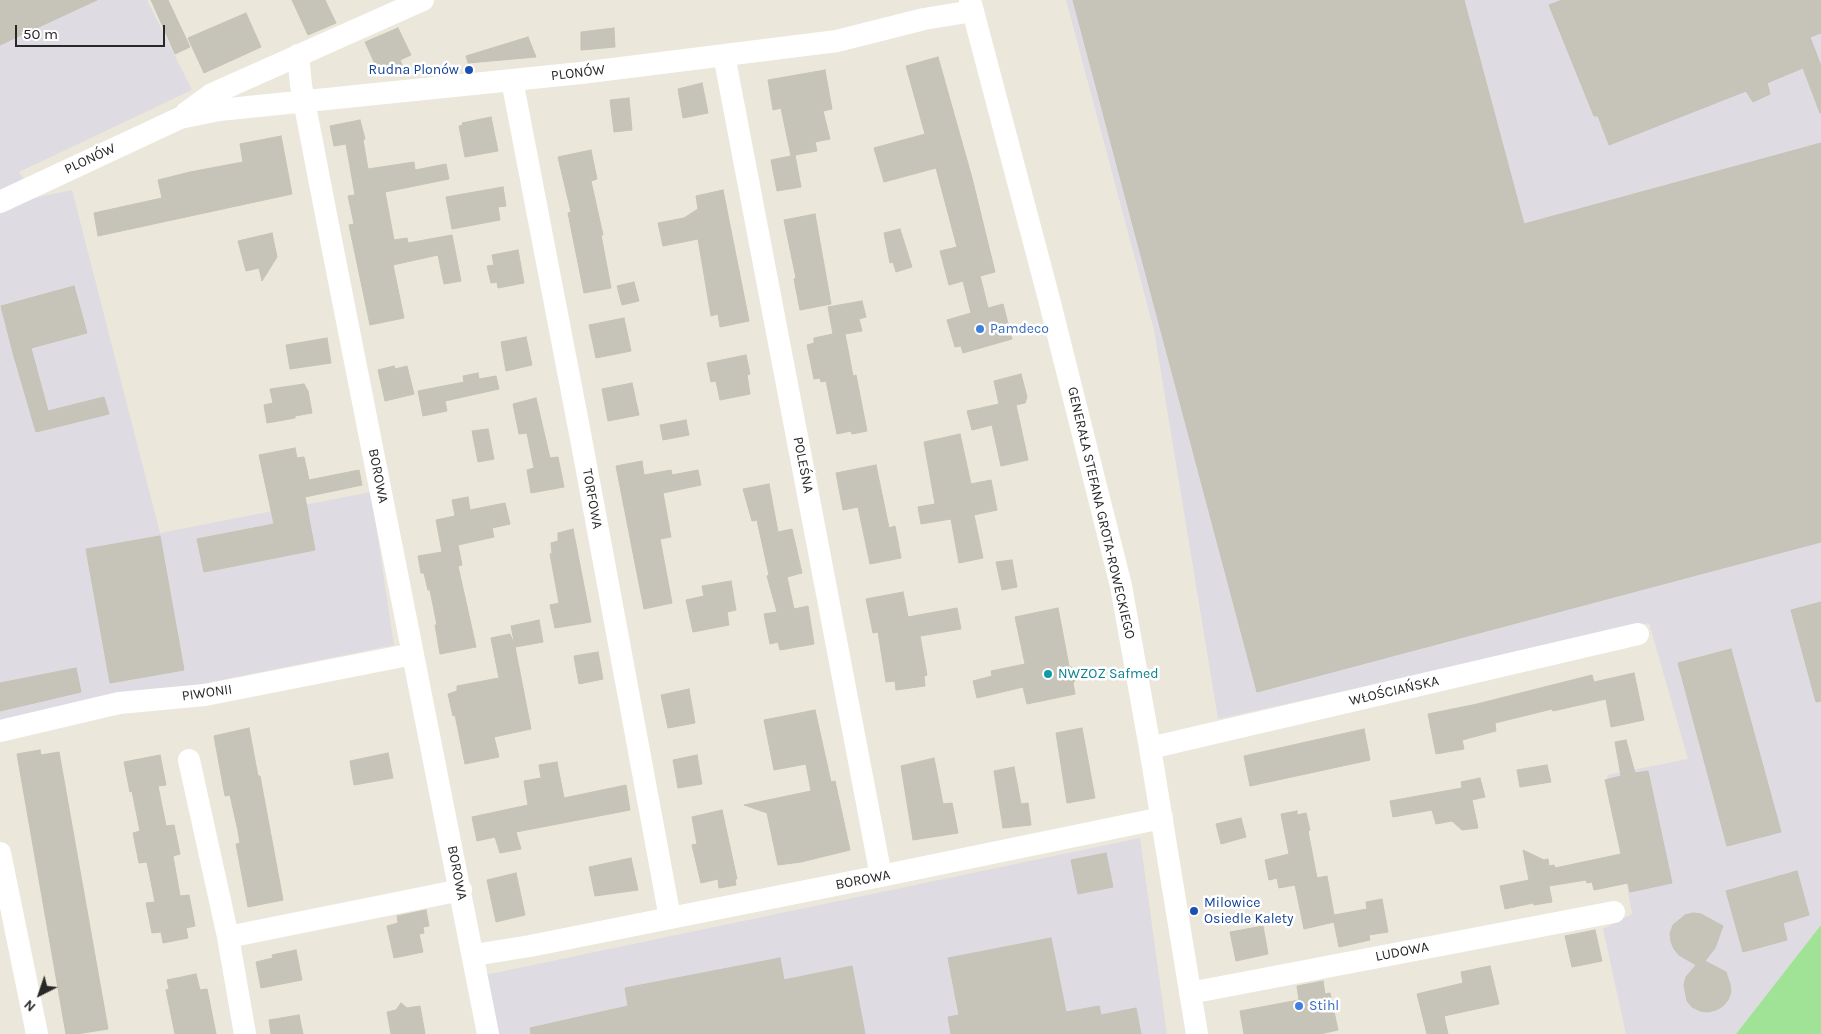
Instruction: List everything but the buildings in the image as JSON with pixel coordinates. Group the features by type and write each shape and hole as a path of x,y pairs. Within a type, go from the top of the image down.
{"street":[{"name":"PLONÓW","path":"0,202 180,118 212,94 424,0"},
{"name":"PLONÓW","path":"180,118 219,110 512,80 837,41 924,20 971,5"},
{"name":"GENERAŁA STEFANA GROTA-ROWECKIEGO","path":"971,5 1049,300 1121,586 1162,818 1197,1034"},
{"name":"BOROWA","path":"298,55 301,85 474,955 530,946 1162,818"},
{"name":"POLEŚNA","path":"724,55 881,876"},
{"name":"TORFOWA","path":"512,80 670,918"},
{"name":"WŁOŚCIAŃSKA","path":"1150,748 1638,634"},
{"name":"PIWONII","path":"0,731 119,703 205,695 413,654"},
{"path":"189,760 228,937 244,1034"},
{"path":"0,853 37,1034"},
{"path":"228,937 460,890"},
{"name":"LUDOWA","path":"1190,993 1614,912"},
{"path":"474,955 488,1034"}],"shaded area":[{"path":"0,0 147,0 192,90 19,172 35,198 72,190 160,533 371,492 394,645 0,725"},
{"path":"1066,0 1821,0 1821,925 1736,1034 1626,1034 1603,929 1632,914 1607,775 1688,759 1649,623 1218,719 1154,330"},
{"path":"1140,838 1167,1034 497,1034 485,975"}],"green space":[{"path":"1821,925 1821,1034 1736,1034"}],"place":[{"name":"Rudna Plonów","path":"469,70"},
{"name":"Pamdeco","path":"980,329"},
{"name":"NWZOZ Safmed","path":"1048,674"},
{"name":"Milowice Osiedle Kalety","path":"1194,911"},
{"name":"Stihl","path":"1299,1006"}]}
